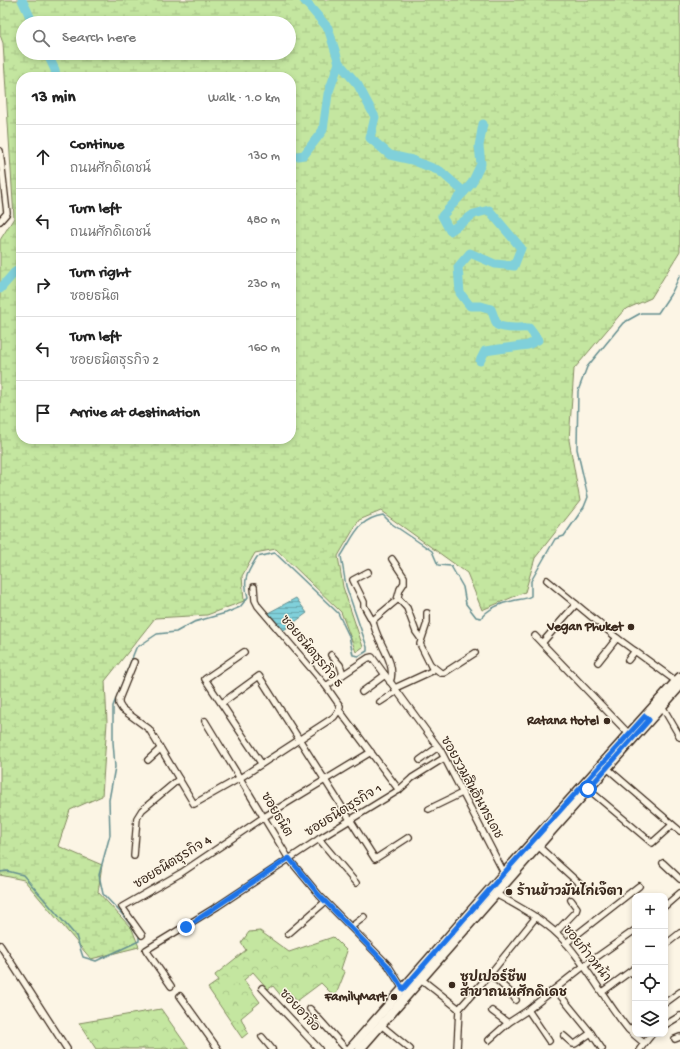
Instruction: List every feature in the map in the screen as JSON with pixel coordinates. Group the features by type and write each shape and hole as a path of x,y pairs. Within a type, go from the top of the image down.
{"main road":[{"path":"350,1049 504,873 629,734 662,706 679,681"},
{"path":"360,1049 607,768 679,681"}],"street":[{"path":"0,151 7,213 0,221"},
{"path":"0,214 7,213"},
{"path":"373,622 375,618 396,601 400,589 404,583 404,577 392,559"},
{"path":"368,572 353,580 364,602 364,606 373,622 375,633 384,648 389,662 392,678 390,682"},
{"path":"548,580 617,638 679,681"},
{"name":"ซอยธนิตธุรกิจ 5","path":"254,587 255,600 258,606 326,686 340,706 339,710 399,790"},
{"path":"398,598 407,608 416,632 421,639"},
{"path":"542,643 576,604"},
{"path":"380,702 396,690 430,672 432,668 420,644 427,623 427,613"},
{"path":"535,636 629,734"},
{"path":"598,662 617,638"},
{"path":"628,660 635,651"},
{"path":"244,652 205,679 261,763"},
{"path":"430,663 442,674 475,653"},
{"path":"326,686 343,674 341,667 331,655"},
{"name":"ซอยรวมสินอินทรเดช","path":"341,676 368,658 372,658 438,747 504,873"},
{"path":"134,662 118,699 119,704 122,709 148,730 194,804 240,778 334,717 339,710"},
{"path":"222,703 259,676 375,859 409,837"},
{"path":"362,692 386,676"},
{"path":"662,706 680,736"},
{"name":"ซอยธนิต","path":"205,721 289,858 325,902 388,966 403,989"},
{"path":"420,760 438,747"},
{"path":"148,760 160,748"},
{"path":"264,817 370,752"},
{"name":"ซอยธนิตธุรกิจ 1","path":"171,986 146,950 218,906 319,839 399,790 411,779 444,758"},
{"path":"607,768 680,831"},
{"path":"134,856 137,818 142,810 179,779"},
{"path":"588,789 652,843 672,825"},
{"path":"429,809 462,792"},
{"name":"ซอยธนิตธุรกิจ 4","path":"142,935 122,907 181,873 264,817"},
{"path":"319,839 356,883"},
{"path":"538,846 583,887"},
{"path":"663,863 680,879"},
{"path":"566,943 639,886"},
{"path":"668,903 680,893"},
{"name":"ซอยก้าวหน้า","path":"496,894 536,917 556,932 584,966 629,1030 644,1043"},
{"path":"556,932 576,911 576,908 571,900"},
{"path":"288,934 325,902"},
{"path":"351,927 364,917"},
{"path":"457,1049 459,1009 490,974 536,917"},
{"path":"489,1040 508,1023 528,1010 584,966 632,932"},
{"path":"668,943 679,936"},
{"path":"0,945 67,1049"},
{"path":"602,992 632,970"},
{"path":"490,974 510,992 516,1000"},
{"path":"421,979 459,1009"},
{"name":"ซอยอาจ๊อ","path":"262,988 319,1049"},
{"path":"555,989 591,1033 602,1049"},
{"path":"668,1001 680,992"},
{"path":"180,996 218,1049"},
{"path":"310,1009 346,1049"},
{"path":"528,1010 550,1041"},
{"path":"492,1011 508,1023"},
{"path":"668,1023 680,1016"},
{"path":"381,1025 410,1049"},
{"path":"564,1036 575,1044 591,1033"},
{"path":"262,1037 272,1049"},
{"path":"640,1049 649,1037"}],"green space":[{"path":"0,0 680,0 680,251 651,298 624,310 574,369 569,440 580,501 535,558 525,592 482,610 467,573 381,511 359,520 338,556 343,587 363,647 356,652 341,612 276,549 255,553 242,576 244,601 207,615 155,618 105,681 107,722 102,796 70,810 58,846 102,865 98,892 132,929 139,947 91,959 24,880 0,875 0,240 14,218 3,43 0,35"},
{"path":"260,931 289,952 333,937 347,951 341,969 345,972 335,997 321,983 297,1001 289,992 282,997 273,986 268,989 253,972 244,980 260,1002 241,1018 248,1033 242,1038 208,988 218,981 215,975 246,950 241,943 249,932"},
{"path":"161,1009 189,1049 96,1049 79,1023"}],"water":[{"path":"296,598 307,613 284,630 268,613"}],"waterway":[{"path":"22,0 30,16"},
{"path":"304,0 328,28 339,63 358,85 375,117 370,138 390,155 412,160 440,171 464,192 442,216 450,231 474,214 489,210 521,248 514,266 495,264 470,253 458,267 460,293 470,306 481,306 491,309 497,325 509,328 529,328 538,340 528,345 485,351 480,361"},
{"path":"50,60 55,72"},
{"path":"296,156 304,155 323,130 328,94 339,63"},
{"path":"464,192 472,183 481,164 479,146 483,124"},
{"path":"0,289 16,272"},
{"path":"0,872 7,871 23,875 76,936 83,957 96,961 139,941 139,936 122,914 103,894 99,875 110,835 109,800 115,767 113,706 136,648 157,634 176,632 194,622 226,613 240,607 248,597 246,591 246,580 257,557 275,553 338,613 349,636 353,655 359,656 367,651 367,647 346,586 341,556 353,535 362,524 368,520 383,515 392,524 432,551 438,565 451,566 463,587 466,604 476,617 481,618 491,609 504,603 531,596 531,581 555,539 564,536 584,507 588,497 577,449 578,391 587,367 623,323 641,313 658,313 672,292 680,275"}],"place":[{"name":"Vegan Phuket","path":"631,627"},
{"name":"Ratana Hotel","path":"607,721"},
{"name":"ร้านข้าวมันไก่เจ๊ตา","path":"509,892"},
{"name":"ซูปเปอร์ชีพ สาขาถนนศักดิเดช","path":"452,985"},
{"name":"FamilyMart","path":"394,997"}],"route":[{"path":"186,927 289,858 319,895 388,966 403,989 504,873 645,716 649,720 588,789"}]}
